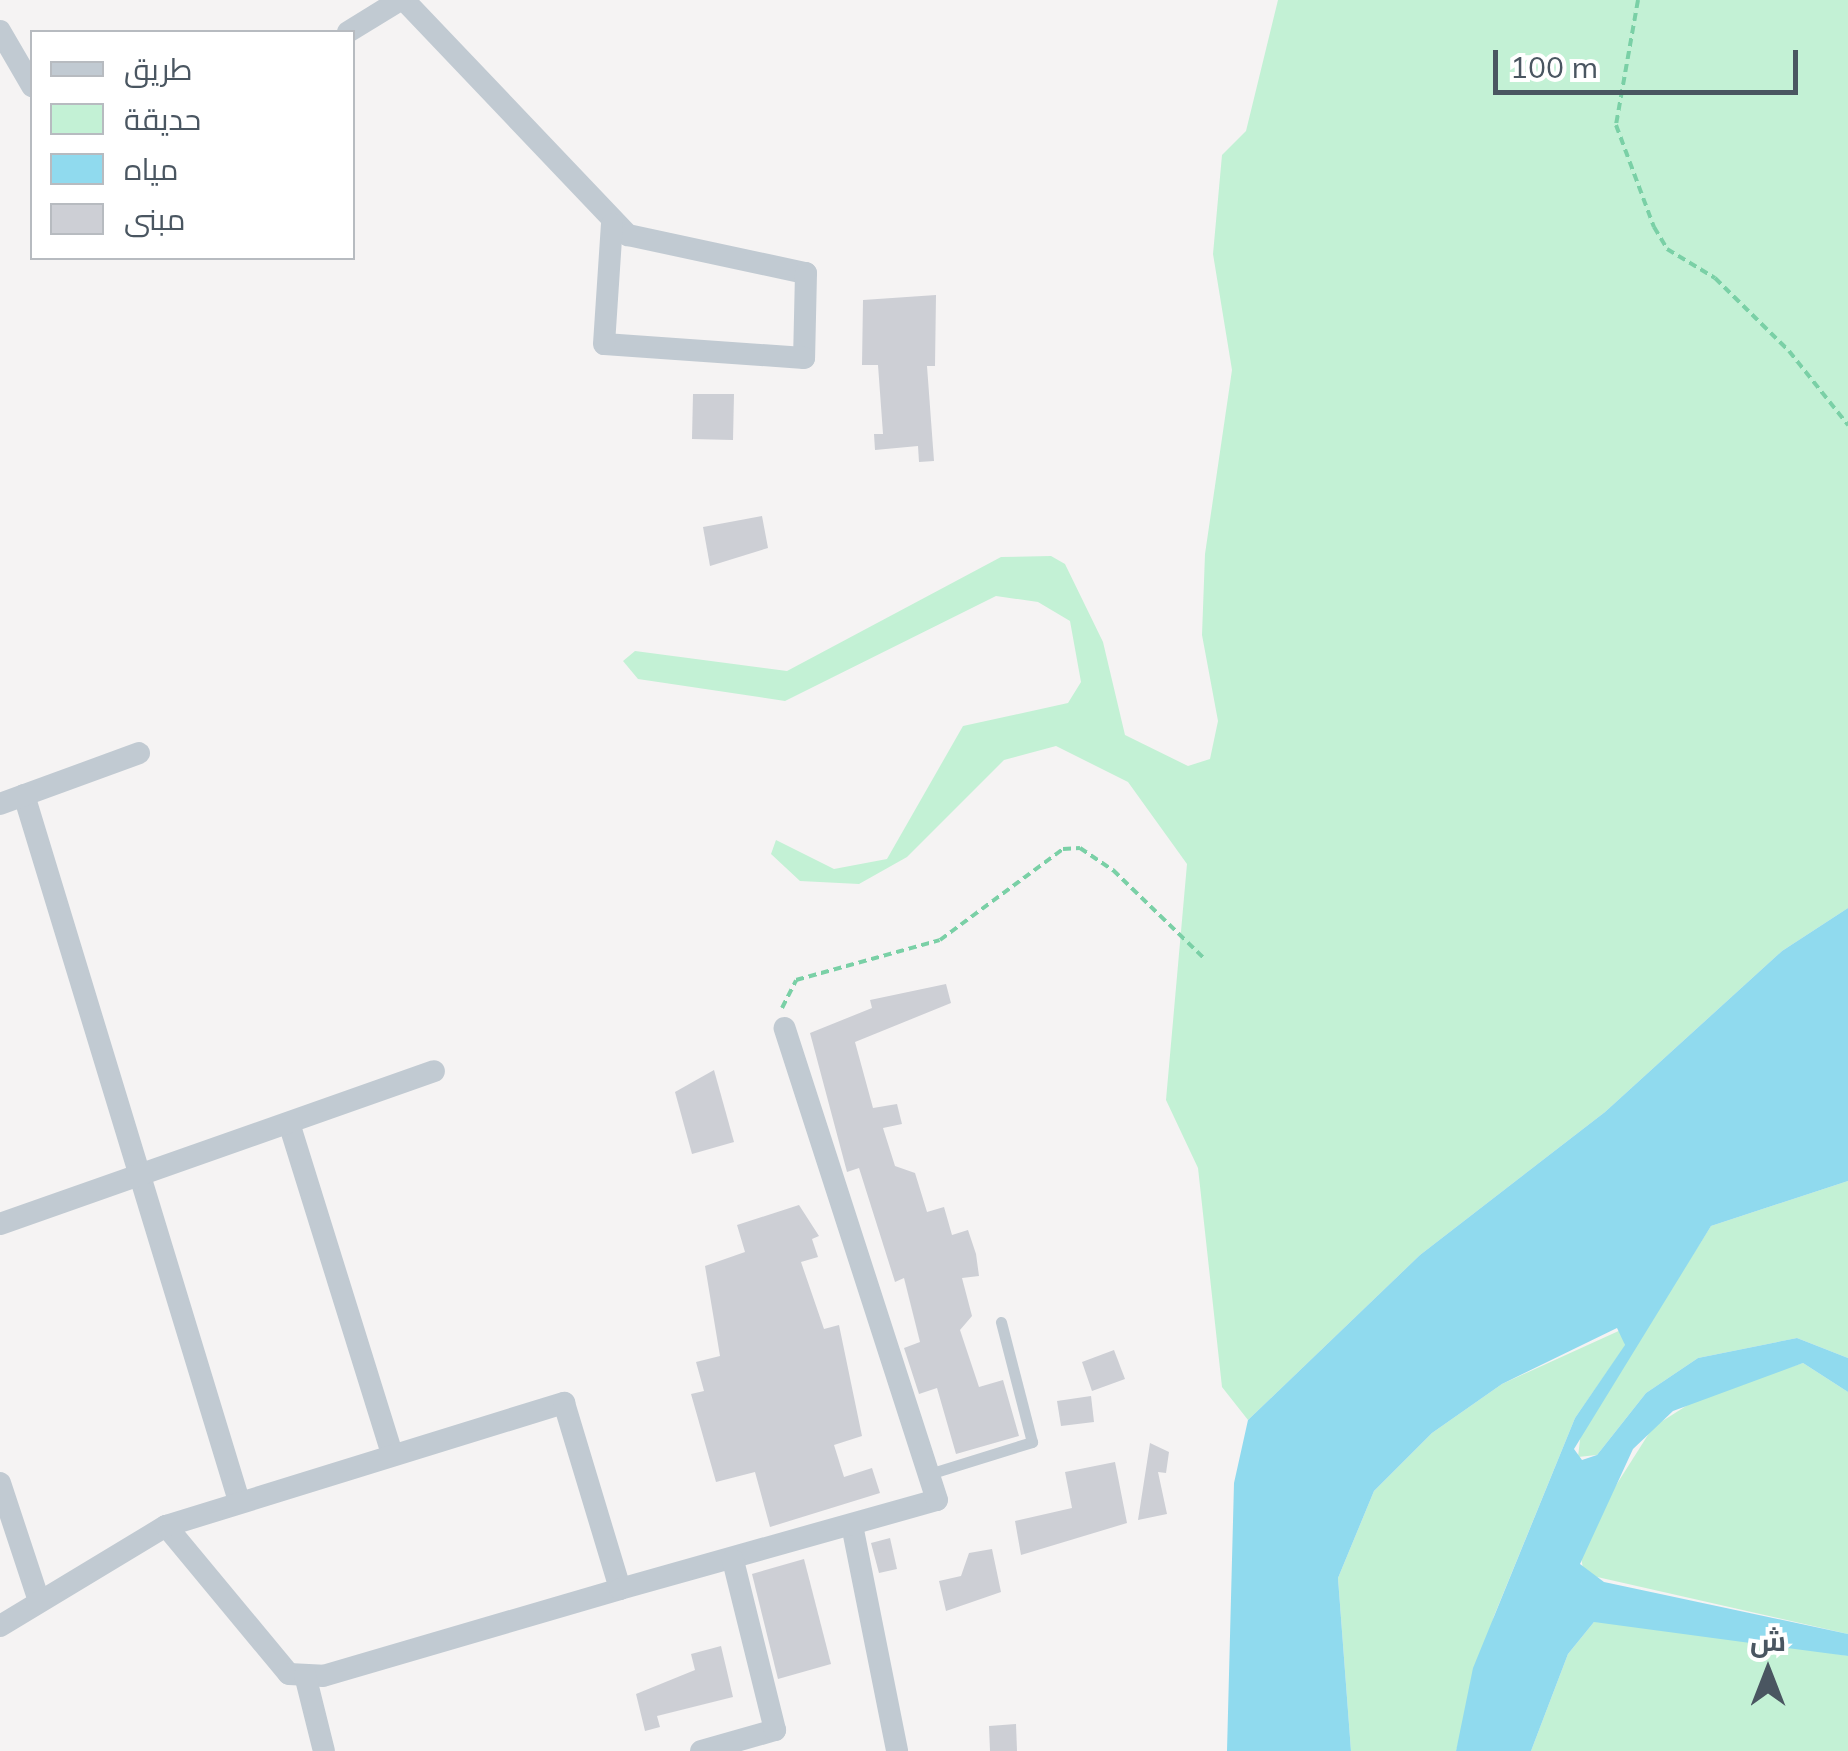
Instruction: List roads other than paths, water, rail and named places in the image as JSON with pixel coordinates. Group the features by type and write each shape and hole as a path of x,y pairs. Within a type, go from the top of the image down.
{"street":[{"path":"351,30 402,0 612,224 628,235 806,273 804,358 604,344 612,224"},
{"path":"0,30 30,82"},
{"path":"0,804 140,753"},
{"path":"24,795 239,1501"},
{"path":"166,1526 278,1662 305,1676 733,1560 937,1500 785,1028"},
{"path":"0,1224 434,1071"},
{"path":"289,1123 392,1451"},
{"path":"0,1626 166,1526 392,1451 564,1403 620,1590"},
{"path":"0,1483 38,1601"},
{"path":"852,1525 897,1751"},
{"path":"701,1751 775,1730 733,1560"},
{"path":"305,1676 324,1751"}],"lane":[{"path":"928,1474 1032,1442 1001,1322"}],"water":[{"path":"1848,908 1848,1181 1711,1226 1574,1449 1582,1460 1597,1455 1646,1393 1698,1358 1797,1338 1848,1358 1848,1392 1803,1363 1673,1411 1633,1449 1580,1564 1604,1582 1848,1634 1848,1656 1594,1622 1568,1654 1531,1751 1456,1751 1473,1668 1575,1418 1625,1345 1617,1328 1502,1384 1432,1433 1374,1491 1338,1578 1351,1751 1227,1751 1234,1483 1248,1420 1420,1255 1605,1112 1782,951"}]}
